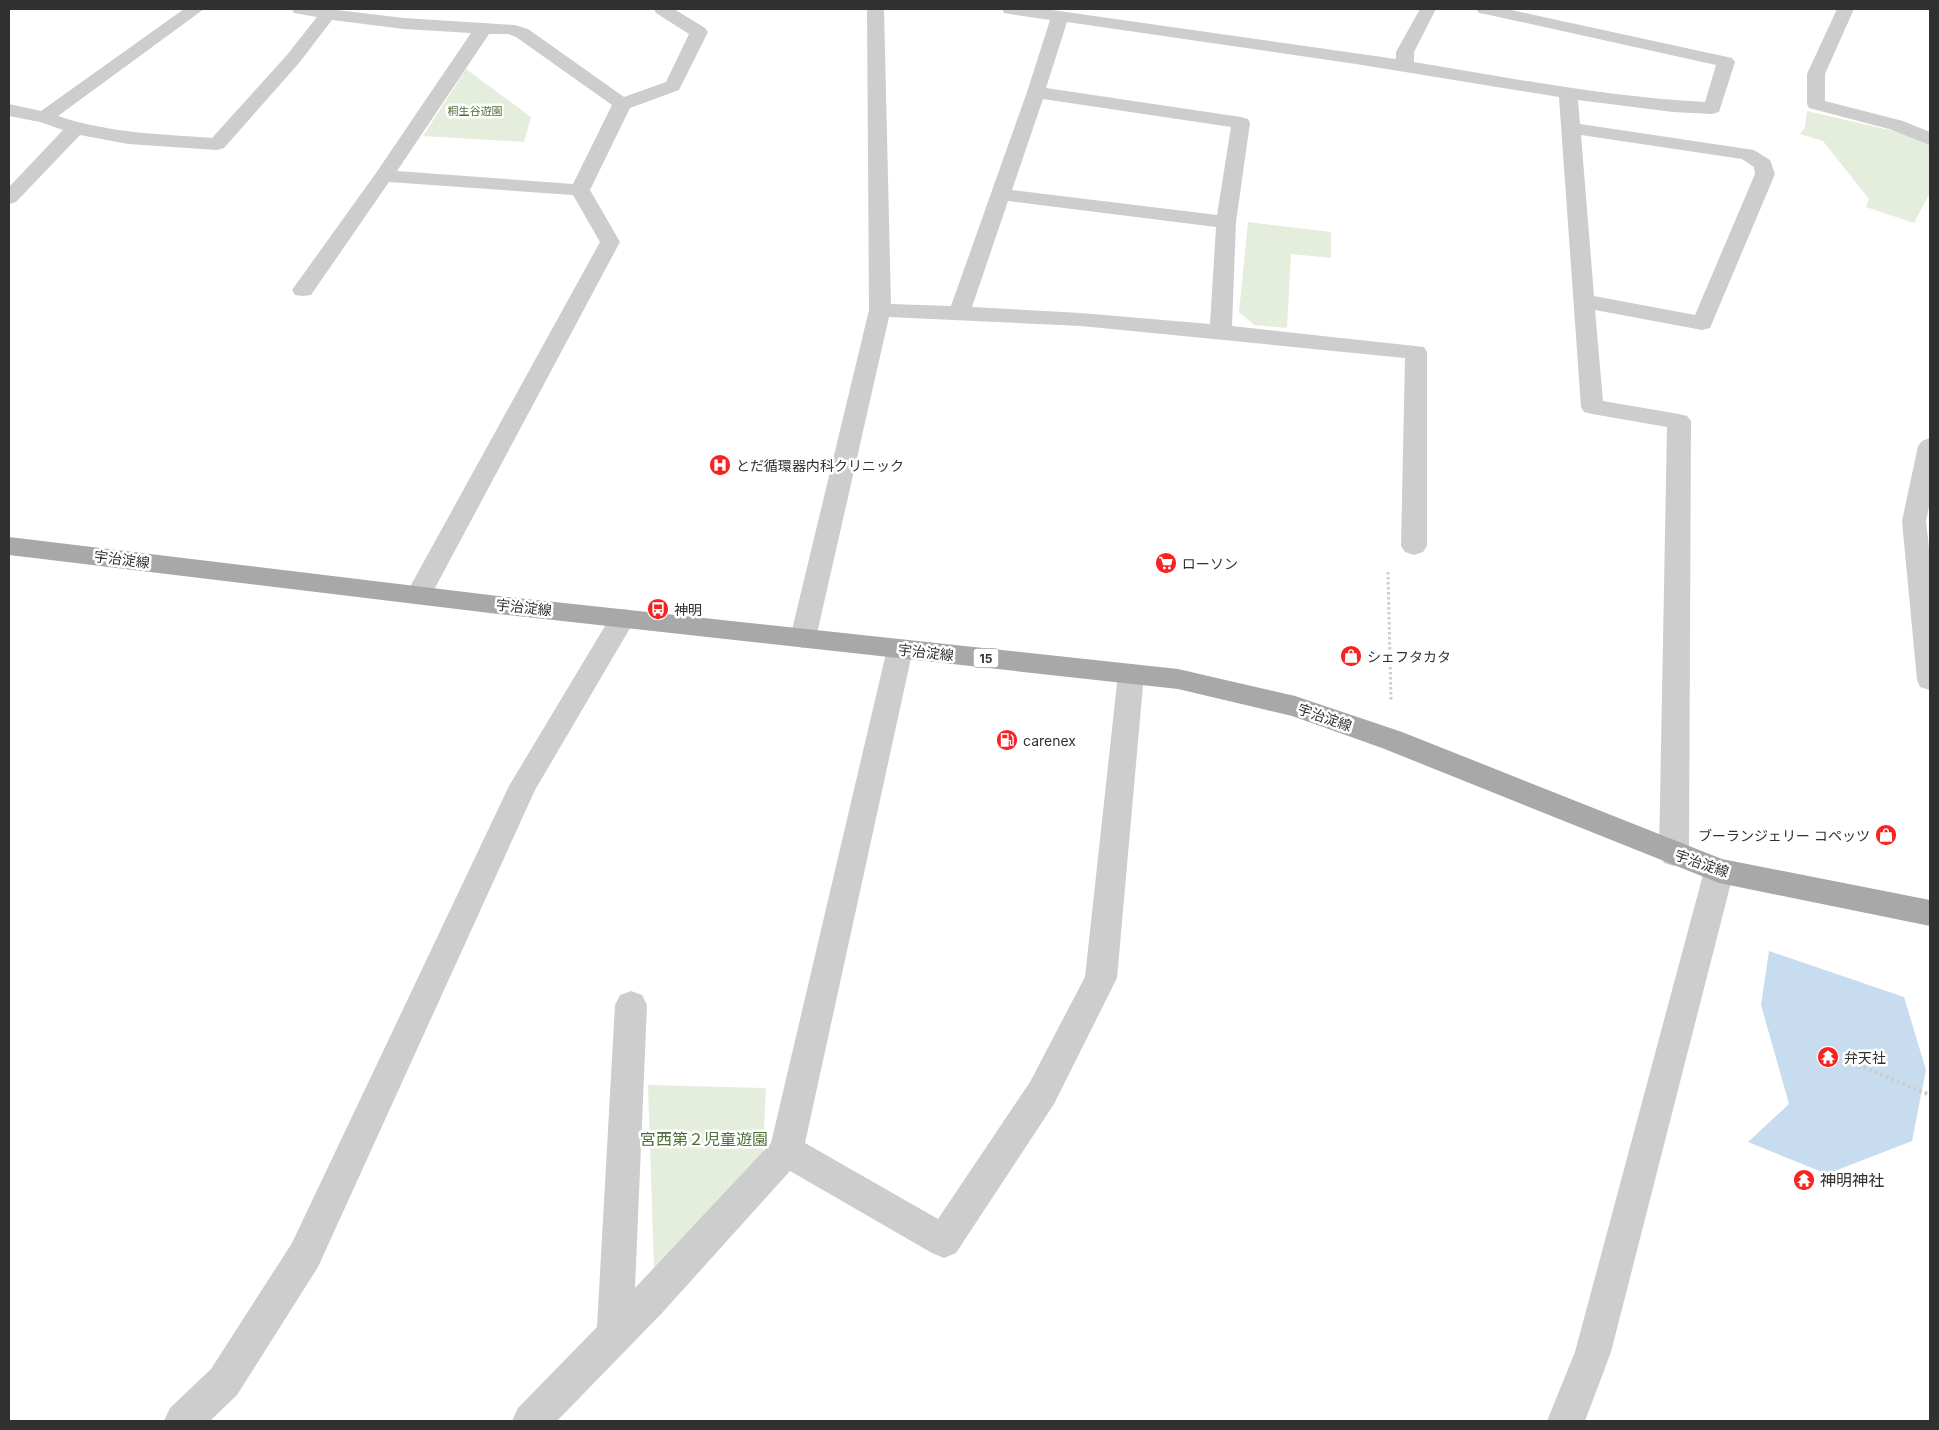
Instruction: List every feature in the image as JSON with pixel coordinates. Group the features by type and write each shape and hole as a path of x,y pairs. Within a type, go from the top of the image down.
{"main road":[{"name":"宇治淀線","path":"9,546 622,618 1178,680 1295,706 1392,740 1719,871 1930,914"}],"street":[{"path":"44,117 195,9"},
{"path":"300,9 328,14 401,15 484,28 509,29 522,33 622,104"},
{"path":"580,190 622,104 673,86 700,32 662,9"},
{"path":"803,638 880,310 875,9"},
{"path":"1010,9 1405,66 1568,94 1667,107 1712,108 1726,62 1484,9"},
{"path":"1405,66 1405,52 1428,9"},
{"path":"1845,9 1816,74 1816,104 1896,125 1930,139"},
{"path":"9,110 44,117 76,128 128,138 217,144 293,59 328,14"},
{"path":"960,311 1036,92 1060,16"},
{"path":"303,290 384,176 484,28"},
{"path":"1036,92 1241,123 1226,222 1221,332"},
{"path":"1568,94 1592,407 1679,421 1674,854"},
{"path":"9,198 76,128"},
{"path":"1571,128 1747,154 1763,164 1765,174 1702,323 1584,301"},
{"path":"384,176 580,190"},
{"path":"419,594 610,242 580,190"},
{"path":"1000,194 1226,222"},
{"path":"880,310 960,311 1221,332 1416,352 1414,546"},
{"path":"1930,448 1914,521 1930,680"},
{"path":"182,1421 224,1382 305,1255 523,786 622,618"},
{"path":"531,1421 615,1335 786,1151 900,649"},
{"path":"786,1151 944,1242 1042,1093 1101,978 1131,674"},
{"path":"1566,1421 1593,1352 1719,871"},
{"path":"615,1335 631,1005"}],"path":[{"path":"1392,740 1388,562 1414,546"},
{"path":"1858,1065 1930,1096"}],"green space":[{"name":"桐生谷遊園","path":"466,69 531,117 524,142 423,136"},
{"path":"1807,111 1898,132 1930,144 1930,193 1914,223 1866,207 1869,199 1823,141 1800,134 1805,127"},
{"path":"1248,222 1331,232 1331,258 1291,254 1287,328 1254,325 1239,312"},
{"name":"宮西第２児童遊園","path":"648,1085 766,1088 763,1154 654,1269"}],"water":[{"path":"1769,951 1904,997 1926,1070 1912,1141 1827,1174 1748,1142 1789,1104 1761,1005"}],"place":[{"name":"とだ循環器内科クリニック","path":"720,465"},
{"name":"ローソン","path":"1166,563"},
{"name":"神明","path":"658,609"},
{"name":"シェフタカタ","path":"1351,656"},
{"name":"carenex","path":"1007,740"},
{"name":"ブーランジェリー コペッツ","path":"1886,835"},
{"name":"弁天社","path":"1828,1057"},
{"name":"神明神社","path":"1804,1180"}]}
